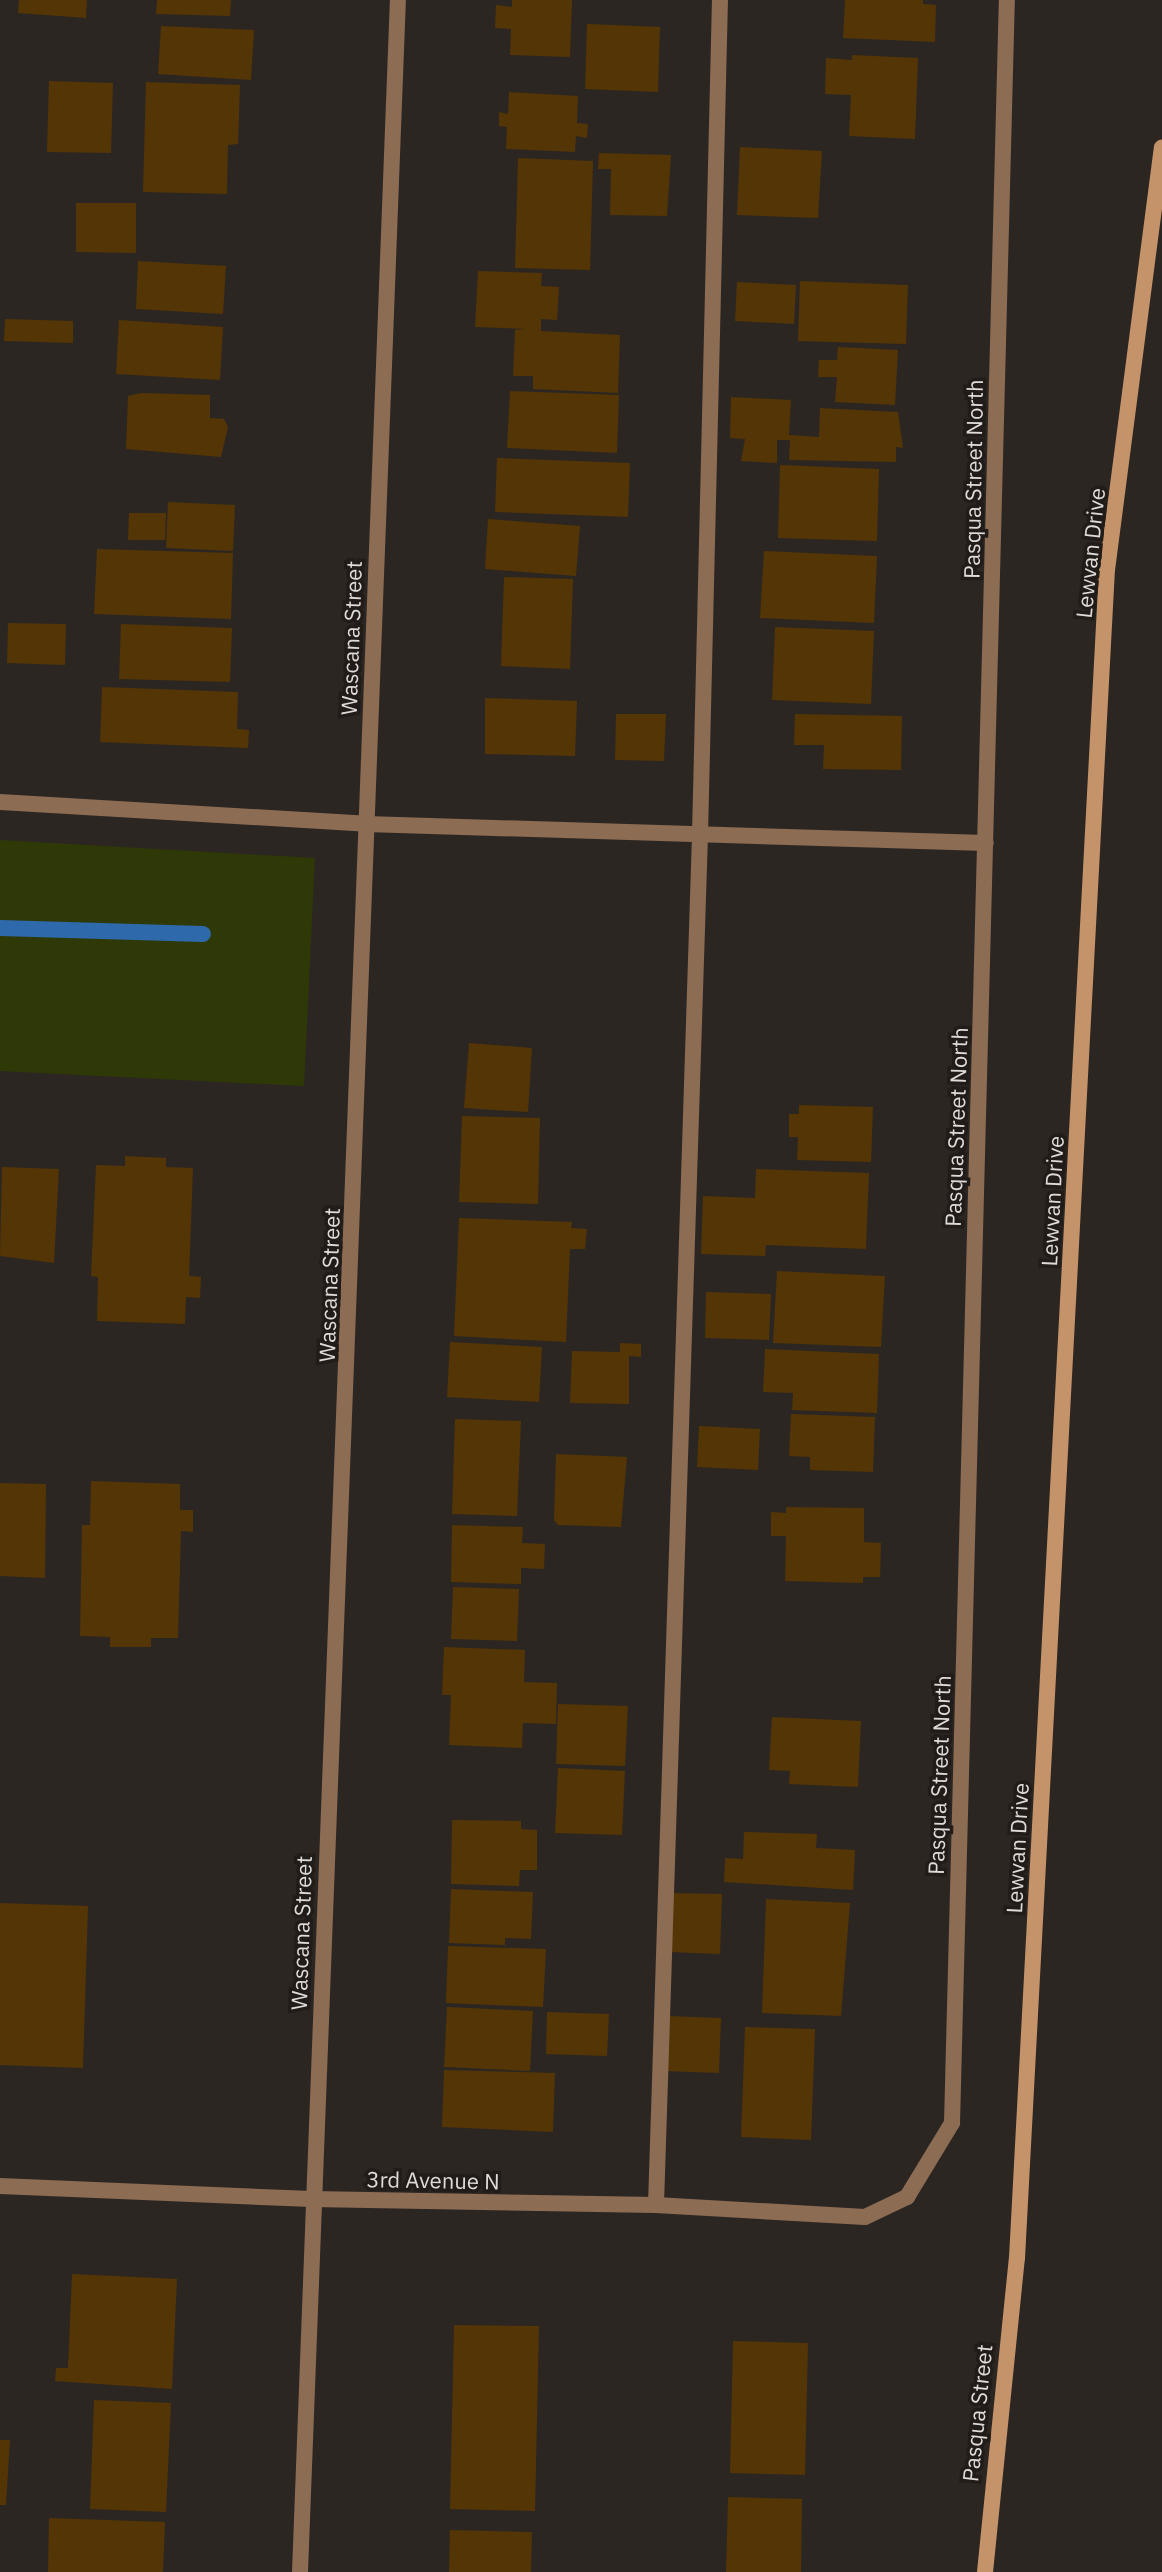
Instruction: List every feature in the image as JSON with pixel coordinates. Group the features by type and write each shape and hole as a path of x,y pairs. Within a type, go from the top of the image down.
{"main road":[{"name":"Lewvan Drive","path":"1017,2258 1107,570 1162,148"},
{"name":"Pasqua Street","path":"985,2572 1017,2258"}],"street":[{"name":"Wascana Street","path":"300,2572 398,0"},
{"path":"656,2205 700,835 720,0"},
{"name":"Pasqua Street North","path":"865,2217 907,2197 952,2123 1007,0"},
{"path":"0,802 366,824 986,843"},
{"name":"3rd Avenue N","path":"0,2186 312,2199 656,2205 865,2217"}],"green space":[{"path":"0,840 315,858 304,1086 0,1071"}],"building":[{"path":"19,0 87,0 86,18 18,13"},
{"path":"157,0 231,0 230,16 156,14"},
{"path":"512,0 572,0 570,57 510,55 511,29 495,28 496,5 512,7"},
{"path":"845,0 923,0 923,4 936,5 935,42 843,38"},
{"path":"587,24 660,27 658,92 585,89"},
{"path":"161,26 254,30 251,80 158,74"},
{"path":"852,55 918,58 915,139 849,136 851,95 825,94 826,58 852,60"},
{"path":"49,81 113,83 111,153 47,152"},
{"path":"146,82 240,85 238,144 228,145 227,194 143,192"},
{"path":"509,92 578,96 577,123 588,124 587,138 576,136 575,152 506,149 507,127 499,126 499,112 508,114"},
{"path":"740,147 822,151 818,218 737,215"},
{"path":"599,153 671,155 667,216 610,215 611,169 598,169"},
{"path":"518,158 593,161 590,270 515,268"},
{"path":"76,203 136,203 136,253 76,252"},
{"path":"138,261 226,266 223,314 136,309"},
{"path":"478,271 542,273 541,286 559,287 557,320 541,319 541,331 620,335 618,393 533,389 533,376 513,376 515,330 526,329 475,327"},
{"path":"800,281 908,285 906,344 798,341"},
{"path":"737,282 796,285 794,324 735,321"},
{"path":"5,319 73,321 73,343 4,341"},
{"path":"119,320 223,327 220,380 116,374"},
{"path":"838,347 898,350 895,405 835,402 837,377 818,377 819,360 837,360"},
{"path":"510,391 619,395 617,453 507,448"},
{"path":"141,393 210,395 210,418 224,419 228,427 221,457 126,449 128,396"},
{"path":"731,397 791,400 789,435 819,437 820,408 898,412 903,448 896,447 896,462 789,460 790,440 777,440 777,463 741,461 745,439 730,438"},
{"path":"497,458 630,463 628,517 495,512"},
{"path":"780,465 879,469 877,541 778,538"},
{"path":"168,502 235,505 233,551 166,548"},
{"path":"129,513 166,513 165,540 128,540"},
{"path":"488,519 580,526 576,576 485,569"},
{"path":"97,549 233,553 231,619 94,614"},
{"path":"764,551 877,556 874,623 760,618"},
{"path":"504,577 573,579 570,669 501,666"},
{"path":"8,623 66,624 65,665 7,663"},
{"path":"121,624 232,628 230,682 119,679"},
{"path":"775,627 874,631 871,704 772,700"},
{"path":"102,687 238,692 237,729 249,730 248,748 100,742"},
{"path":"485,698 577,701 575,756 485,754"},
{"path":"616,714 666,714 664,761 615,760"},
{"path":"795,714 902,716 901,770 823,769 824,745 794,745"},
{"path":"469,1043 532,1048 528,1112 464,1108"},
{"path":"799,1105 873,1107 871,1162 797,1160 798,1137 789,1137 789,1114 799,1114"},
{"path":"462,1116 540,1118 538,1204 459,1202"},
{"path":"125,1156 166,1158 166,1167 193,1168 189,1276 201,1277 200,1298 186,1297 185,1324 97,1321 98,1277 91,1276 96,1165 125,1166"},
{"path":"2,1167 59,1169 54,1263 0,1256"},
{"path":"756,1169 869,1173 866,1249 766,1245 765,1256 701,1254 703,1196 755,1198"},
{"path":"459,1218 572,1222 571,1228 587,1229 585,1249 570,1249 566,1342 454,1336"},
{"path":"777,1271 885,1276 881,1347 773,1343"},
{"path":"706,1292 771,1294 769,1340 705,1338"},
{"path":"450,1342 542,1347 539,1402 447,1397"},
{"path":"620,1343 641,1344 641,1357 629,1356 629,1404 570,1403 572,1351 620,1352"},
{"path":"765,1349 879,1354 877,1413 792,1410 793,1393 763,1392"},
{"path":"791,1414 875,1417 873,1472 810,1470 810,1457 789,1456"},
{"path":"455,1419 521,1421 517,1516 452,1514"},
{"path":"699,1426 760,1429 758,1470 697,1467"},
{"path":"556,1454 627,1457 621,1527 558,1525 554,1520"},
{"path":"91,1481 180,1484 180,1510 193,1510 193,1532 181,1531 178,1638 151,1638 151,1647 110,1647 110,1637 80,1636 82,1525 90,1525"},
{"path":"0,1483 46,1484 45,1578 0,1576"},
{"path":"786,1507 864,1508 864,1542 881,1543 880,1577 863,1577 863,1583 785,1581 786,1536 771,1536 771,1512 786,1513"},
{"path":"452,1525 523,1527 522,1543 545,1544 544,1569 521,1568 521,1584 451,1582"},
{"path":"453,1587 519,1589 517,1641 451,1639"},
{"path":"444,1647 525,1650 524,1682 557,1683 556,1724 523,1723 522,1748 449,1745 451,1695 442,1695"},
{"path":"558,1704 628,1706 625,1766 556,1764"},
{"path":"772,1717 861,1721 858,1787 789,1784 790,1771 769,1770"},
{"path":"558,1768 625,1771 622,1835 555,1833"},
{"path":"452,1820 521,1821 521,1829 537,1830 537,1870 520,1870 519,1886 451,1884"},
{"path":"744,1832 817,1834 816,1848 855,1850 853,1890 724,1882 725,1858 743,1859"},
{"path":"451,1889 533,1892 531,1939 505,1938 505,1945 449,1943"},
{"path":"671,1893 722,1894 720,1954 669,1952"},
{"path":"766,1899 850,1903 841,2016 762,2013"},
{"path":"0,1903 88,1906 83,2068 0,2065"},
{"path":"448,1946 546,1949 543,2007 446,2003"},
{"path":"447,2007 533,2011 530,2071 444,2067"},
{"path":"547,2012 609,2014 607,2056 546,2054"},
{"path":"667,2016 721,2018 719,2073 664,2071"},
{"path":"745,2027 815,2029 811,2140 741,2137"},
{"path":"444,2070 555,2073 553,2132 442,2127"},
{"path":"72,2274 177,2279 172,2389 55,2381 56,2368 68,2368"},
{"path":"454,2325 539,2326 535,2511 450,2509"},
{"path":"733,2341 808,2343 805,2475 730,2473"},
{"path":"94,2400 171,2403 166,2512 90,2509"},
{"path":"0,2440 10,2440 6,2505 0,2505"},
{"path":"728,2497 802,2499 801,2572 726,2572"},
{"path":"49,2518 165,2522 163,2572 48,2572"},
{"path":"450,2530 532,2532 531,2572 449,2572"}],"waterway":[{"path":"0,928 203,934"}]}
